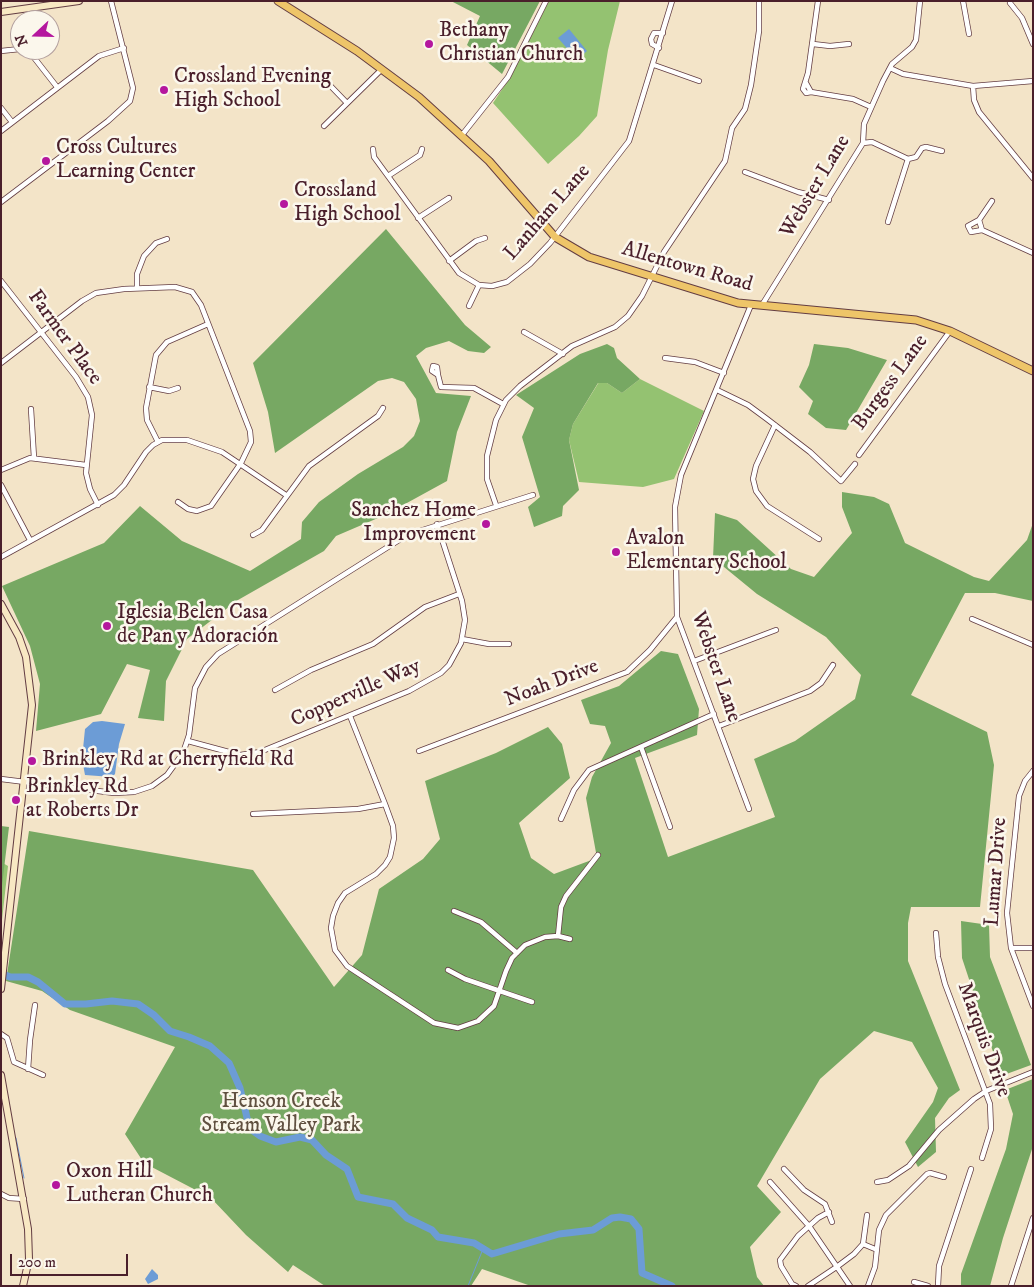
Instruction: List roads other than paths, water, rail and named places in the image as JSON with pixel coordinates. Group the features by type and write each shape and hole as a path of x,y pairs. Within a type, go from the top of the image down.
{"main road":[{"path":"1,12 79,1"},
{"name":"Allentown Road","path":"278,1 382,68 420,97 489,161 555,237 589,257 714,297 751,305 900,317 950,331 1033,371"},
{"path":"1,604 21,643 31,683 32,718 1,989"},
{"path":"1,1075 24,1199 30,1244 23,1286"}],"street":[{"path":"1,202 83,140 130,101 133,88 111,1"},
{"path":"462,135 508,77 546,1"},
{"name":"Lanham Lane","path":"479,285 492,286 507,282 530,264 555,237 629,141 654,65 672,1"},
{"path":"496,505 487,479 486,462 491,435 503,404 512,392 572,346 610,330 623,320 637,304 650,278 728,156 730,132 747,105 751,86 758,32 759,1"},
{"path":"818,1 806,84 812,92 853,99 871,107"},
{"name":"Webster Lane","path":"761,306 863,143 864,124 890,68 916,40 920,23 920,1"},
{"path":"964,1 969,34"},
{"path":"1010,3 1022,18 1033,44"},
{"path":"659,48 652,44 651,40 654,33 663,33"},
{"path":"813,44 826,46 849,44"},
{"path":"1,130 99,56 124,48"},
{"path":"35,60 57,87"},
{"path":"654,65 699,81"},
{"path":"324,126 382,68"},
{"path":"890,68 903,74 973,86 1033,81"},
{"path":"320,75 347,103"},
{"path":"973,86 974,100 979,112 1033,178"},
{"path":"1,108 12,122"},
{"path":"863,143 872,142 908,159 916,158 922,148 926,147 942,151"},
{"path":"373,149 374,157 450,261 464,278 479,285 469,306"},
{"path":"388,176 420,155 422,149"},
{"path":"888,222 908,159"},
{"path":"745,172 798,192 829,200"},
{"path":"418,218 449,198"},
{"path":"992,201 979,220 971,223 968,228 972,232 982,230 1033,252"},
{"path":"979,220 982,230"},
{"path":"450,261 476,240 484,238"},
{"path":"137,288 138,268 144,256 156,243 167,239"},
{"name":"Farmer Place","path":"1,281 76,377 88,397 92,415 86,466 90,489 98,505"},
{"path":"1,363 90,296 111,290 137,288 175,287 190,291 198,300 250,434 249,448 241,463 211,506 201,510 193,510 178,502"},
{"name":"Webster Lane","path":"749,809 677,617 676,494 681,475 751,305"},
{"path":"158,442 146,412 156,355 161,347 208,324"},
{"name":"Burgess Lane","path":"859,455 950,331"},
{"path":"524,332 563,354"},
{"path":"666,358 695,362 724,373"},
{"path":"437,360 437,368 433,366 432,368 438,375 441,388 474,388 503,404"},
{"path":"149,387 169,390 178,388"},
{"path":"717,390 748,405 775,425 756,466 753,479 756,492 767,506 819,539"},
{"path":"253,535 262,530 286,495 310,466 378,416 383,408"},
{"path":"31,409 34,458"},
{"name":"Burgess Lane","path":"775,425 815,456 841,481 855,464"},
{"path":"1,558 30,540 98,505 122,488 146,452 158,442 176,439 187,440 222,452 286,495"},
{"path":"1,470 24,459 34,458 86,466"},
{"path":"1,485 30,540"},
{"path":"1,779 114,793 141,790 158,783 180,759 188,741 196,688 206,667 218,654 407,534 496,505 533,496"},
{"name":"Copperville Way","path":"188,741 240,755 253,754 350,716 433,679 449,664 462,639 464,613 437,524"},
{"path":"275,690 311,670 373,644 425,607 459,594"},
{"name":"Noah Drive","path":"419,751 627,672 650,650 677,617"},
{"path":"972,619 1033,645"},
{"path":"694,661 776,630"},
{"path":"462,639 489,644 509,644"},
{"path":"718,726 810,691 821,683 833,665"},
{"path":"561,819 570,797 589,770 714,714"},
{"path":"350,716 393,826 394,838 390,857 376,874 346,893 338,903 331,928 333,940 341,960 356,974 442,1026 458,1028 478,1021 494,1006 506,971 517,952 534,940 558,936 570,939"},
{"path":"641,746 670,827"},
{"name":"Lumar Drive","path":"1033,771 1023,784 1017,808 1008,906 1008,931 1011,948 1033,1006"},
{"path":"253,814 358,809 385,804"},
{"path":"558,936 561,908 566,896 598,855"},
{"path":"454,911 481,922 517,952"},
{"name":"Marquis Drive","path":"936,933 938,957 945,984 986,1091 992,1123 982,1158"},
{"path":"1011,948 1033,948"},
{"path":"448,970 465,979 532,1002"},
{"path":"28,1069 35,1005"},
{"path":"1,1034 8,1040 14,1062 43,1075"},
{"path":"877,1182 893,1177 909,1166 951,1118 986,1091 1033,1072"},
{"path":"784,1169 804,1190 825,1204 830,1212 832,1222"},
{"path":"938,1286 939,1266 971,1169"},
{"path":"868,1286 875,1267 875,1249 882,1223 893,1207 927,1174 930,1173 944,1177"},
{"path":"770,1182 809,1226 850,1286"},
{"path":"1,1194 9,1198 24,1199"},
{"path":"796,1286 792,1284 781,1266 780,1260 798,1236 830,1212"},
{"path":"808,1286 854,1254 863,1244 867,1215"},
{"path":"1011,1286 1033,1218"},
{"path":"863,1244 875,1249"},
{"path":"914,1282 928,1286"}],"water":[{"path":"569,29 587,51 577,60 558,38"},
{"path":"102,721 125,724 119,744 115,774 112,777 85,775 82,759 85,729 93,722"},
{"path":"152,1269 158,1275 158,1279 148,1284 145,1279"}],"waterway":[{"path":"1,973 10,977 28,977 38,982 65,1004 112,1001 138,1004 154,1015 170,1031 210,1046 229,1063 240,1088 248,1122 253,1131 276,1142 300,1137 312,1140 326,1155 347,1169 358,1197 393,1204 407,1218 432,1230 438,1237 474,1243 492,1254 559,1234 593,1230 612,1218 631,1219 639,1229 642,1273 672,1286"},
{"path":"16,1138 24,1178"},
{"path":"468,1286 483,1249"}],"place":[{"name":"Bethany Christian Church","path":"429,44"},
{"name":"Crossland Evening High School","path":"164,90"},
{"name":"Cross Cultures Learning Center","path":"46,161"},
{"name":"Crossland High School","path":"284,204"},
{"name":"Sanchez Home Improvement","path":"486,524"},
{"name":"Avalon Elementary School","path":"616,552"},
{"name":"Iglesia Belen Casa de Pan y Adoración","path":"107,626"},
{"name":"Brinkley Rd at Cherryfield Rd","path":"32,761"},
{"name":"Brinkley Rd at Roberts Dr","path":"16,800"},
{"name":"Oxon Hill Lutheran Church","path":"56,1185"}],"park label":[{"name":"Henson Creek Stream Valley Park","path":"281,1115"}]}
